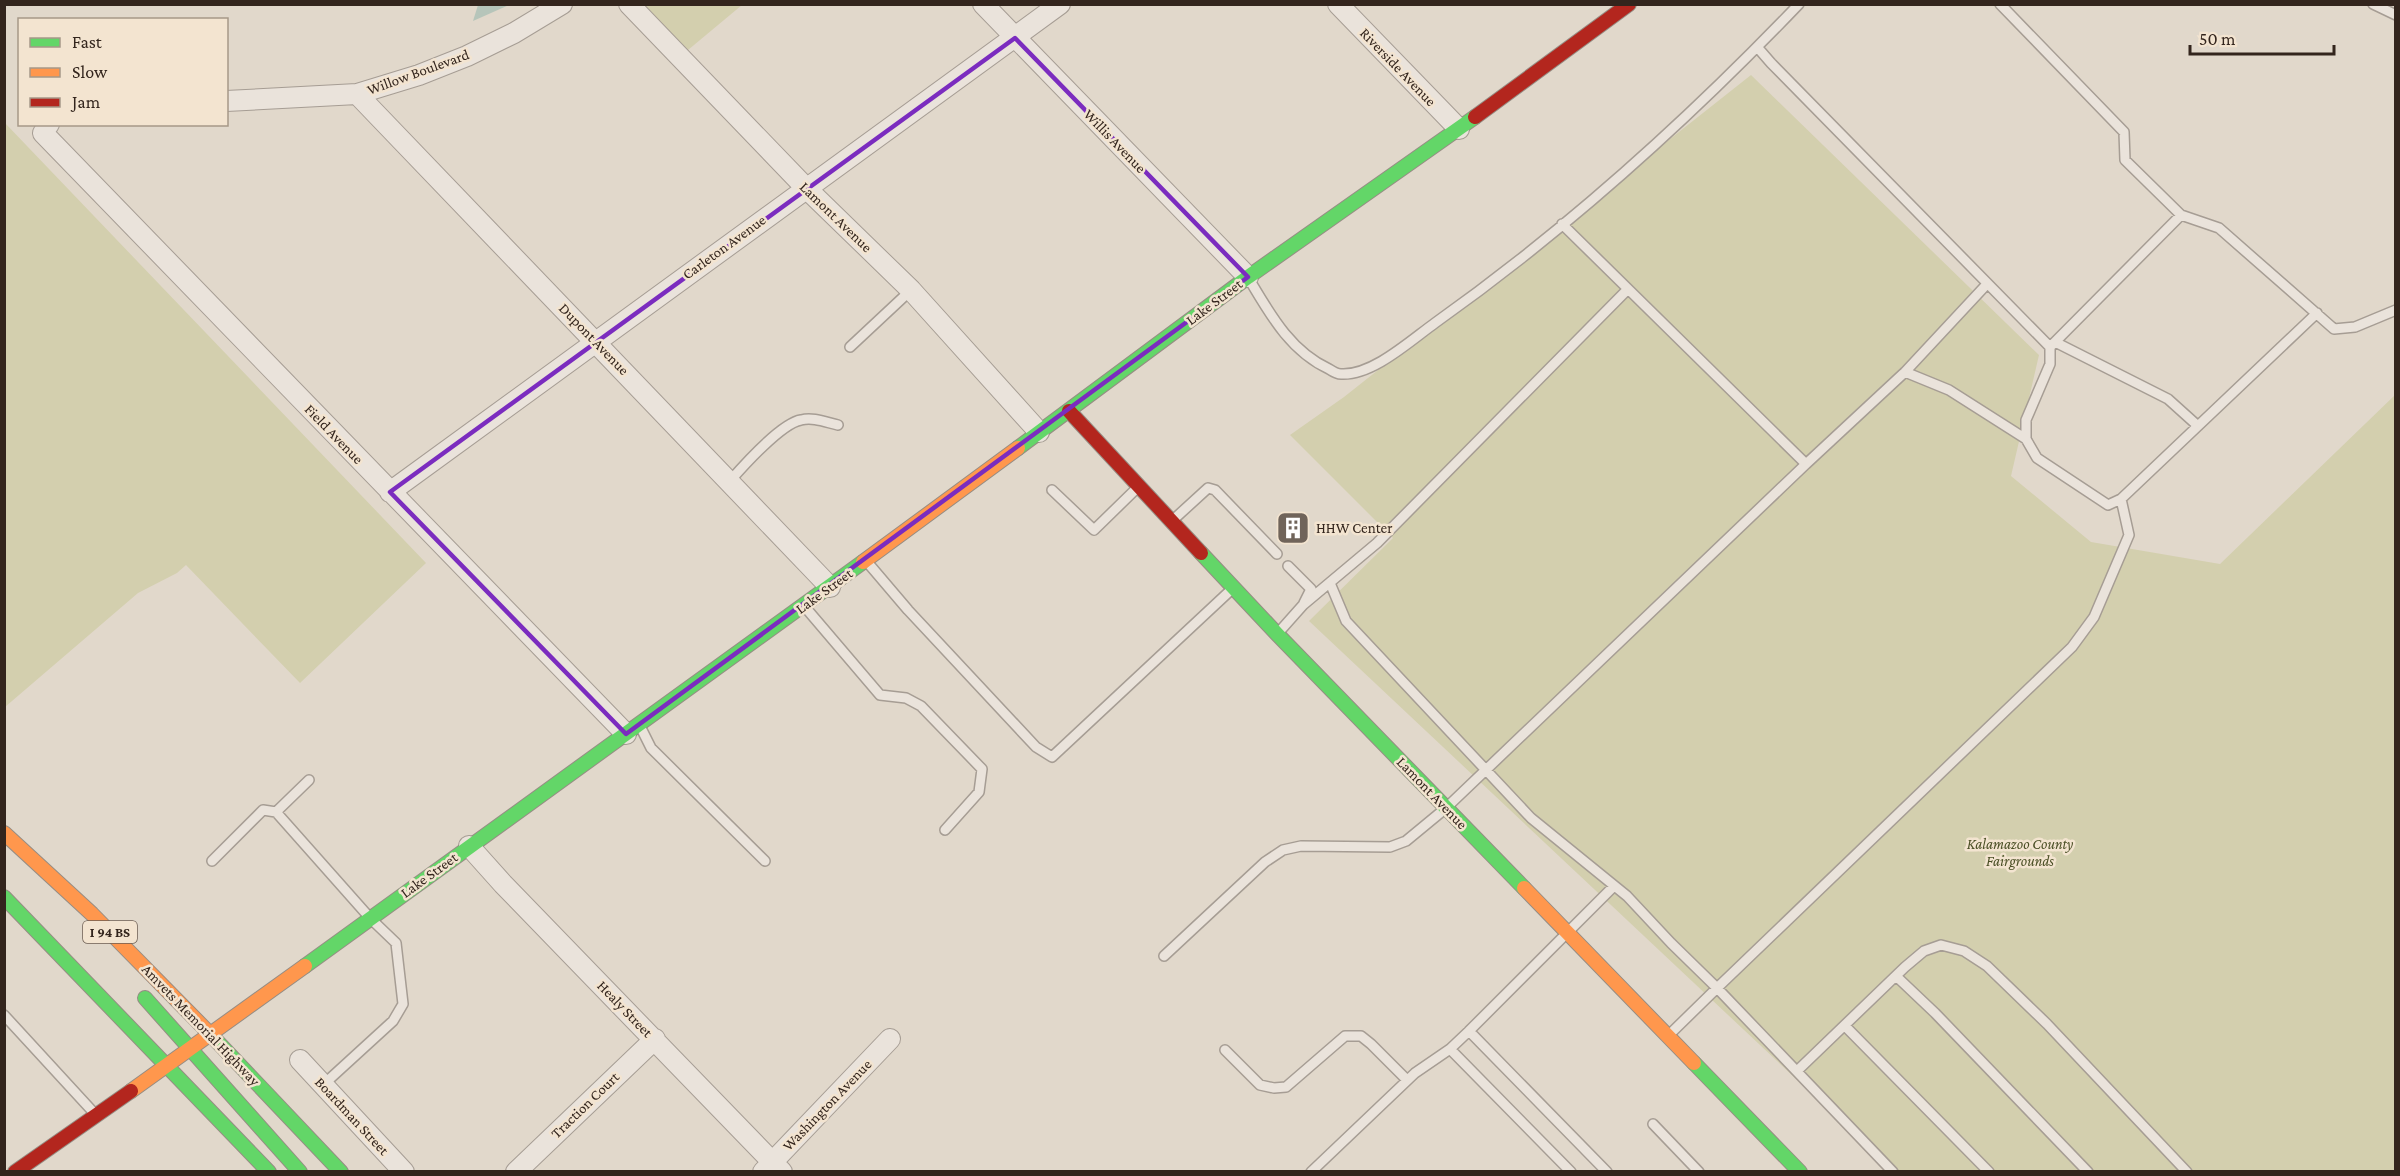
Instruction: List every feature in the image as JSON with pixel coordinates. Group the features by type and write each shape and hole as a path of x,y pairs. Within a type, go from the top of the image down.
{"main road":[{"name":"Lake Street","path":"15,1172 212,1035 469,846 830,587 1248,277 1459,129 1629,4"},
{"name":"Lamont Avenue","path":"1069,411 1277,634 1800,1172"},
{"name":"Amvets Memorial Highway","path":"4,833 61,884 212,1035 341,1172"},
{"path":"4,897 269,1172"},
{"path":"132,984 300,1172"}],"street":[{"name":"Willow Boulevard","path":"228,101 357,94 419,75 467,56 514,33 562,4"},
{"name":"Lamont Avenue","path":"629,4 806,188 911,290 1039,432"},
{"name":"Willis Avenue","path":"983,4 1248,277"},
{"name":"Carleton Avenue","path":"390,492 1060,4"},
{"name":"Riverside Avenue","path":"1338,4 1459,129"},
{"name":"Dupont Avenue","path":"357,94 830,587"},
{"name":"Field Avenue","path":"46,129 390,492 632,729"},
{"name":"Healy Street","path":"469,846 655,1040 772,1168"},
{"name":"Washington Avenue","path":"772,1168 890,1039"},
{"name":"Traction Court","path":"516,1172 655,1040"},
{"name":"Boardman Street","path":"300,1060 404,1172"}],"lane":[{"path":"1248,277 1276,324 1295,347 1317,364 1340,374 1373,368 1500,277 1637,161 1758,48 1799,4"},
{"path":"2000,4 2124,132 2125,160 2181,215 2219,228 2334,328 2355,327 2396,310"},
{"path":"2373,4 2396,15"},
{"path":"1758,48 1770,63 1987,284 2052,344 2168,399 2198,426"},
{"path":"2026,439 2026,420 2050,364 2052,344 2181,215"},
{"path":"1562,224 1806,464"},
{"path":"1164,956 1265,862 1283,850 1301,846 1390,847 1406,841 1446,808 1905,372 1987,284"},
{"path":"1277,634 1303,605 1377,543 1628,289"},
{"path":"850,347 911,290"},
{"path":"1905,372 1949,390 2026,439 2037,458 2108,505 2121,499 2317,314"},
{"path":"729,481 789,424 803,419 816,419 838,425"},
{"path":"1052,490 1094,530 1139,486"},
{"path":"1172,521 1208,488 1215,490 1277,554"},
{"path":"1668,1036 2072,647 2094,616 2129,536 2121,499"},
{"path":"865,561 1036,747 1052,757 1234,587"},
{"path":"1288,566 1311,589 1303,605"},
{"path":"1330,583 1346,621 1531,818 1627,896 1893,1172"},
{"path":"804,606 880,695 906,698 921,706 982,768 979,792 945,830"},
{"path":"632,729 765,861"},
{"path":"276,812 309,780"},
{"path":"212,861 263,810 276,812 370,918 396,943 403,1004 393,1021 323,1086"},
{"path":"1311,1172 1407,1080 1450,1049 1614,886"},
{"path":"1797,1071 1924,951 1941,945 1964,951 1987,966 2047,1024 2187,1172"},
{"path":"1896,976 1935,1013 2088,1172"},
{"path":"4,1015 96,1116"},
{"path":"1845,1026 1989,1172"},
{"path":"1469,1031 1606,1172"},
{"path":"1225,1050 1260,1085 1274,1088 1287,1087 1345,1036 1360,1036 1407,1080"},
{"path":"1450,1049 1571,1172"},
{"path":"1653,1124 1699,1172"}],"highlighted area":[{"path":"1015,38 1248,277 626,734 390,492"}],"green space":[{"path":"640,5 742,5 688,50 645,13"},
{"name":"Kalamazoo County Fairgrounds","path":"1751,75 2039,355 2011,476 2091,542 2220,564 2395,395 2395,1171 1894,1171 1309,621 1393,538 1290,435 1344,397"},
{"path":"5,123 426,563 300,683 186,565 177,573 138,593 5,707"}],"shaded area":[{"path":"478,4 509,5 473,21"}],"traffic: fast":[{"path":"1018,448 1248,277 1475,117"},
{"path":"1201,553 1524,888"},
{"path":"305,966 863,562"},
{"path":"4,897 269,1172"},
{"path":"145,998 300,1172"},
{"path":"212,1036 341,1172"},
{"path":"1694,1063 1800,1172"}],"traffic: slow":[{"path":"863,562 1018,448"},
{"path":"4,833 92,914 212,1036"},
{"path":"1524,888 1694,1063"},
{"path":"131,1091 305,966"}],"traffic: jam":[{"path":"1475,117 1629,4"},
{"path":"1069,411 1201,553"},
{"path":"15,1172 131,1091"}],"place":[{"name":"HHW Center","path":"1293,528"}]}
